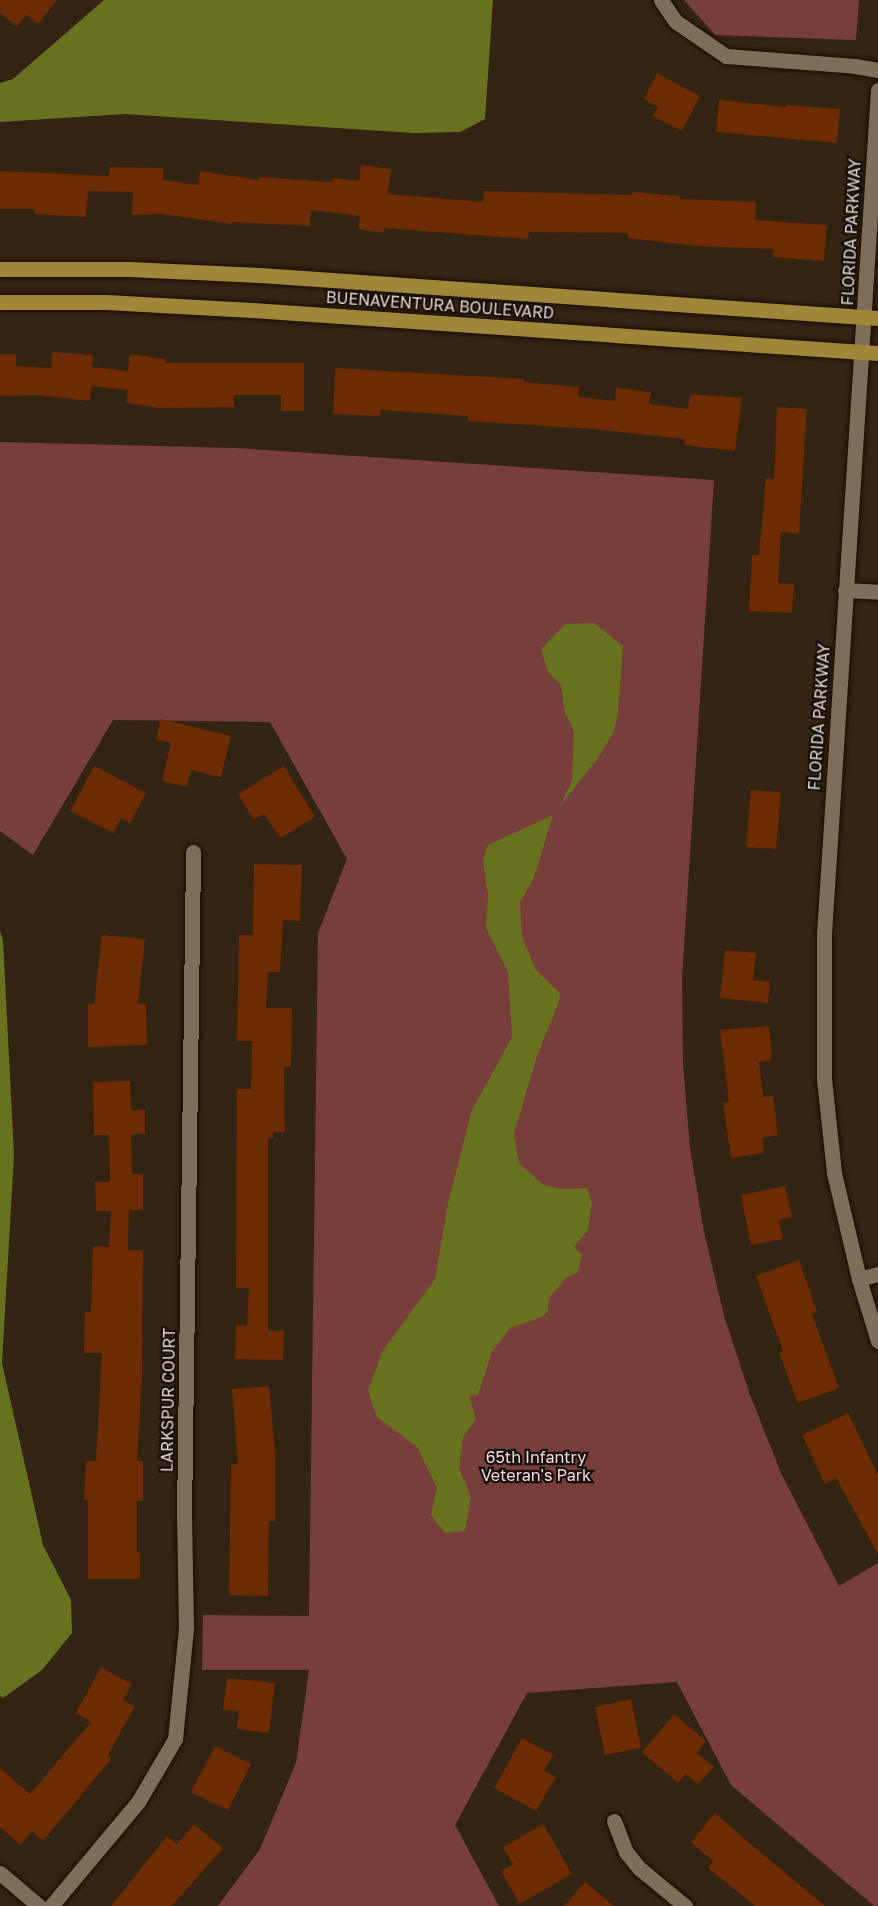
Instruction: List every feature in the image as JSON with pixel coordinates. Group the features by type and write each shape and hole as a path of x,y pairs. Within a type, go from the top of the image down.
{"main road":[{"name":"BUENAVENTURA BOULEVARD","path":"0,269 129,269 260,275 871,318"},
{"name":"BUENAVENTURA BOULEVARD","path":"0,302 106,302 252,310 878,353"}],"street":[{"path":"661,0 675,21 726,56 855,66 878,70"},
{"name":"FLORIDA PARKWAY","path":"878,90 871,318 862,352 824,934 824,1079 834,1173 859,1279 878,1341"},
{"path":"845,590 878,592"},
{"name":"LARKSPUR COURT","path":"51,1906 138,1802 175,1739 186,1628 184,1517 193,852"},
{"path":"859,1279 878,1274"},
{"path":"614,1821 626,1852 639,1868 685,1906"},
{"path":"0,1873 39,1906"}],"green space":[{"path":"684,0 859,0 856,40 715,35"},
{"name":"65th Infantry Veteran's Park","path":"0,442 236,448 714,480 682,979 683,1064 690,1148 704,1232 725,1319 750,1395 781,1473 839,1586 878,1563 878,1906 874,1906 731,1785 677,1682 527,1693 455,1825 499,1906 218,1906 260,1849 296,1763 309,1670 202,1670 203,1615 309,1616 318,933 347,859 270,722 113,720 33,855 0,831"}],"shaded area":[{"path":"104,0 493,0 485,119 460,132 413,133 125,114 0,122 0,83 13,79"},
{"path":"594,623 623,646 618,711 614,732 595,762 560,806 572,780 574,732 565,713 561,685 548,672 541,649 565,624"},
{"path":"553,815 534,878 520,902 522,937 536,970 560,993 559,1002 537,1056 514,1134 519,1163 542,1184 561,1189 587,1188 592,1203 588,1230 574,1247 582,1255 578,1272 566,1278 549,1298 548,1311 542,1317 510,1328 492,1352 478,1395 469,1396 476,1419 463,1437 459,1468 471,1497 465,1531 445,1533 431,1515 437,1488 417,1447 377,1417 368,1391 382,1352 435,1279 448,1203 472,1110 512,1037 508,972 486,928 488,895 483,860 488,845"},
{"path":"0,931 3,940 14,1155 2,1363 43,1545 71,1600 72,1633 42,1670 3,1698 0,1696"}],"building":[{"path":"0,0 57,0 38,24 26,15 17,27 0,13"},
{"path":"657,73 700,96 682,131 653,116 658,107 644,99"},
{"path":"719,100 786,107 786,105 840,109 837,143 716,132"},
{"path":"361,165 391,169 388,194 483,202 484,191 632,195 633,192 680,196 680,199 756,202 755,220 827,225 824,261 773,257 774,249 695,246 628,238 628,233 529,232 528,239 384,228 384,233 358,229 360,216 311,210 310,226 233,222 232,224 162,214 132,215 133,192 88,191 86,217 34,214 34,209 0,209 0,171 109,176 110,167 163,168 163,180 198,185 200,171 259,180 259,177 332,182 333,178 359,181"},
{"path":"52,352 93,355 92,367 128,371 130,354 166,359 165,363 304,363 304,411 281,411 281,395 234,395 234,407 159,408 126,403 128,390 91,386 90,401 36,395 0,396 0,354 16,354 16,366 51,368"},
{"path":"335,368 524,379 523,382 579,387 578,397 615,401 616,388 651,392 649,404 688,409 690,394 742,398 735,451 684,445 685,439 592,429 468,421 468,416 381,410 380,416 333,414"},
{"path":"777,407 807,409 799,534 781,532 778,583 794,584 792,613 749,611 752,555 759,555 766,478 774,479"},
{"path":"161,719 231,736 221,777 191,770 187,787 162,781 171,743 156,740"},
{"path":"94,766 146,793 130,823 121,818 113,833 70,811"},
{"path":"284,766 315,817 280,838 264,814 254,820 238,794"},
{"path":"751,790 781,792 776,849 746,847"},
{"path":"254,864 302,865 300,921 283,920 280,972 268,972 266,1008 292,1008 291,1067 284,1067 285,1132 273,1132 273,1138 268,1138 268,1330 284,1331 283,1360 235,1359 236,1325 247,1326 249,1288 236,1288 237,1089 251,1089 252,1041 237,1041 239,935 253,935"},
{"path":"102,935 145,939 138,1004 146,1004 147,1045 88,1047 88,1004 94,1004"},
{"path":"725,950 756,953 753,980 770,982 768,1003 720,998"},
{"path":"769,1026 772,1060 759,1062 763,1097 773,1096 778,1135 762,1138 764,1153 731,1158 723,1103 729,1102 720,1030"},
{"path":"130,1081 131,1110 145,1110 145,1134 131,1134 132,1174 143,1174 143,1210 129,1210 128,1250 143,1250 142,1375 137,1461 143,1461 143,1501 137,1501 137,1552 140,1553 140,1579 88,1579 88,1500 84,1500 86,1461 96,1461 102,1353 84,1353 85,1312 91,1312 93,1246 109,1247 111,1211 96,1211 95,1182 110,1182 109,1135 94,1135 93,1082"},
{"path":"785,1186 792,1217 779,1220 783,1239 751,1245 741,1195"},
{"path":"799,1260 817,1312 812,1314 839,1388 798,1403 779,1353 783,1351 756,1276"},
{"path":"269,1386 275,1451 275,1521 269,1521 268,1596 229,1595 231,1464 238,1464 232,1389"},
{"path":"848,1413 878,1475 878,1554 836,1478 825,1484 802,1435"},
{"path":"101,1667 132,1684 123,1700 135,1706 108,1755 111,1759 43,1841 32,1831 20,1845 0,1827 0,1768 30,1794 91,1722 76,1713"},
{"path":"227,1678 275,1683 269,1733 237,1729 239,1711 223,1710"},
{"path":"631,1699 641,1748 605,1755 595,1707"},
{"path":"674,1714 706,1741 697,1753 714,1767 698,1784 686,1774 678,1783 642,1752"},
{"path":"522,1738 553,1755 544,1771 556,1777 536,1811 494,1788"},
{"path":"215,1746 251,1764 228,1810 191,1792"},
{"path":"715,1813 825,1906 755,1906 708,1868 713,1861 691,1842"},
{"path":"194,1824 223,1848 172,1906 111,1906 167,1836 177,1844"},
{"path":"543,1824 572,1874 520,1904 501,1871 513,1864 503,1847"},
{"path":"585,1882 614,1906 564,1906"}]}
